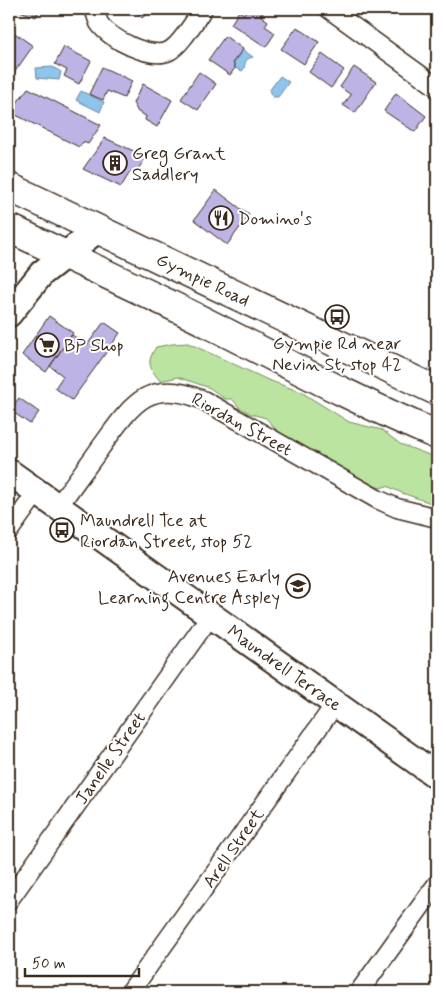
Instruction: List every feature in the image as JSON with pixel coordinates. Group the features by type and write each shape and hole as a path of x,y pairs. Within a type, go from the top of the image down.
{"highway":[{"name":"Gympie Road","path":"9,187 437,391"},
{"path":"9,228 212,326 291,367 437,435"},
{"path":"380,410 398,373"}],"main road":[{"path":"9,314 34,281 64,254 97,230"},
{"name":"Maundrell Terrace","path":"9,472 437,776"}],"street":[{"path":"94,9 100,24 110,34 138,50 153,54 168,51 180,41 203,9"},
{"path":"330,9 437,87"},
{"name":"Riordan Street","path":"58,507 126,412 142,399 173,390 184,392 203,400 377,500 397,508 437,518"},
{"path":"9,531 36,492"},
{"name":"Janelle Street","path":"9,900 211,615"},
{"name":"Arell Street","path":"130,992 336,703"},
{"path":"359,992 437,884"}],"green space":[{"path":"188,343 268,380 301,392 349,422 382,430 400,444 437,458 437,505 387,486 380,488 362,480 279,433 266,418 251,414 240,408 232,399 225,399 210,388 178,377 160,381 150,365 151,357 156,347"}],"water":[{"path":"243,50 253,57 246,61 242,71 235,68 234,62"},
{"path":"53,67 61,72 59,80 37,78 36,68"},
{"path":"280,76 289,82 278,97 273,97 269,91"},
{"path":"81,91 104,102 100,112 76,100"}],"building":[{"path":"14,9 40,9 36,17"},
{"path":"129,9 153,9 142,18 137,11 133,13"},
{"path":"247,9 265,9 261,16 268,21 265,26 275,33 266,47 231,24 239,11 244,14"},
{"path":"297,27 319,42 304,64 281,49"},
{"path":"9,29 33,46 9,80"},
{"path":"225,36 243,49 233,62 235,68 230,75 208,60"},
{"path":"64,47 91,61 79,84 64,76 67,70 55,64"},
{"path":"322,54 344,70 331,88 309,72"},
{"path":"102,67 132,81 124,98 107,91 103,100 89,94"},
{"path":"354,67 376,82 355,113 343,105 351,95 340,87"},
{"path":"199,72 216,84 198,110 181,99"},
{"path":"143,84 172,100 157,127 145,120 146,116 138,112 133,103"},
{"path":"28,88 101,125 88,144 83,142 79,147 10,112"},
{"path":"396,93 426,116 415,132 384,111"},
{"name":"Greg Grant Saddlery","path":"105,138 147,157 134,174 130,172 121,187 83,169"},
{"name":"Domino's","path":"216,190 249,215 227,245 194,220"},
{"name":"BP Shop","path":"49,316 73,333 46,372 22,355"},
{"path":"104,322 120,333 72,400 55,388 63,376 50,366 72,335 87,345"},
{"path":"19,398 39,412 30,424 10,410"}],"place":[{"name":"Greg Grant Saddlery","path":"115,163"},
{"name":"Domino's","path":"221,218"},
{"name":"Gympie Rd near Nevin St, stop 42","path":"337,317"},
{"name":"BP Shop","path":"47,345"},
{"name":"Maundrell Tce at Riordan Street, stop 52","path":"62,530"},
{"name":"Avenues Early Learning Centre Aspley","path":"298,586"}]}
